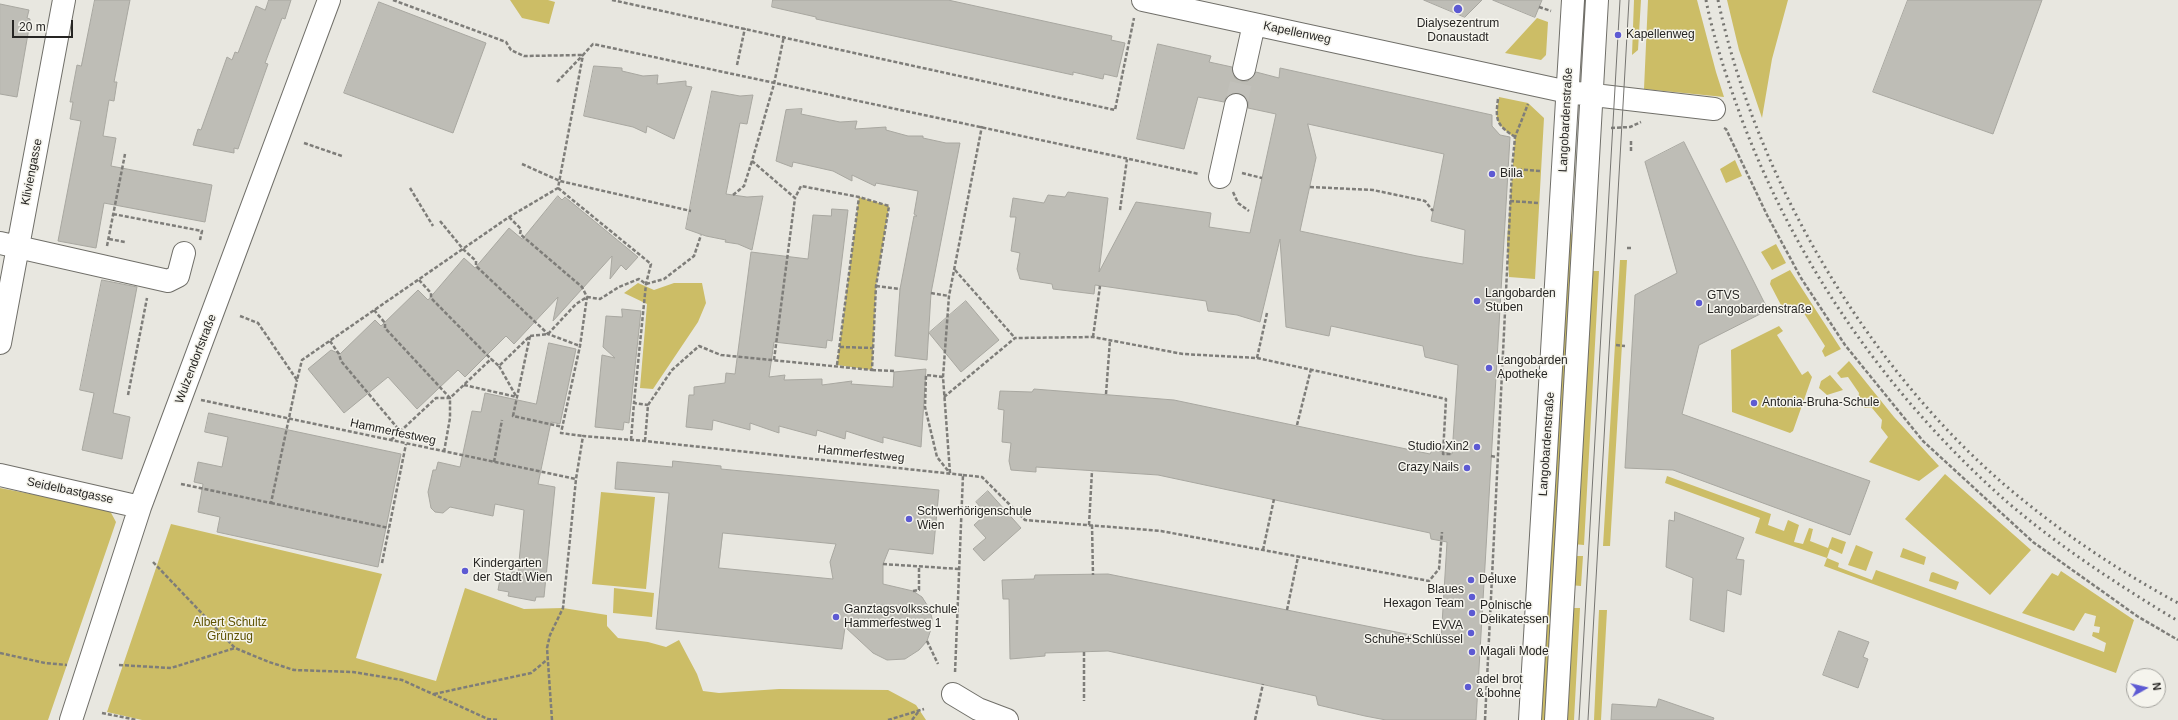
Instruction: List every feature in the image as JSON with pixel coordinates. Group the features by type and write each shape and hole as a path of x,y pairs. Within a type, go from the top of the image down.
{"street":[{"name":"Kliviengasse","path":"0,343 9,245 64,0"},
{"name":"Wulzendorfstraße","path":"71,720 140,507 329,0"},
{"name":"Langobardenstraße","path":"1530,720 1573,0"},
{"name":"Langobardenstraße","path":"1556,720 1597,0"},
{"name":"Kapellenweg","path":"1139,9 1254,24 1568,92 1592,95 1718,119"},
{"path":"1244,70 1254,24"},
{"path":"1226,182 1236,105"},
{"path":"9,245 168,281 178,276 192,248"},
{"name":"Seidelbastgasse","path":"0,475 140,507"},
{"path":"953,694 978,709 1007,720"}],"path":[{"path":"393,0 506,42 511,50 524,56 583,55"},
{"path":"612,0 784,36 1115,110 1139,9"},
{"path":"1539,7 1551,12"},
{"path":"737,65 745,28"},
{"path":"733,195 744,186 774,84 784,36"},
{"path":"557,82 593,44 774,84 982,126 1127,158 1226,182 1238,204 1249,211"},
{"path":"271,503 302,360 509,217 558,188 583,55"},
{"path":"1499,97 1496,114 1501,128 1515,137"},
{"path":"1485,720 1512,169 1515,137 1528,102"},
{"path":"1718,119 1726,129 1767,215 1801,278 1844,345 1923,441 2033,542 2137,616 2178,640"},
{"path":"1606,128 1630,127 1645,120"},
{"path":"950,473 943,377 949,296 982,126"},
{"path":"1631,139 1631,151"},
{"path":"304,143 342,156"},
{"path":"103,266 125,154"},
{"path":"1120,210 1127,158"},
{"path":"752,161 795,198"},
{"path":"522,164 560,181 691,211"},
{"path":"1512,169 1541,171"},
{"path":"774,360 795,198 801,186 859,197 889,206 876,286 872,370"},
{"path":"1310,187 1373,190 1425,201 1433,211"},
{"path":"410,188 433,226"},
{"path":"558,188 651,264 646,284 631,440"},
{"path":"837,365 859,197"},
{"path":"1510,200 1539,203"},
{"path":"114,214 202,231 192,248"},
{"path":"509,217 521,229 520,234 582,287 587,297 580,346 563,427 513,416 530,336"},
{"path":"440,221 463,249 476,261 476,266 548,334 580,346"},
{"path":"646,284 664,279 694,256 701,234"},
{"path":"109,239 125,242"},
{"path":"954,270 1015,338"},
{"path":"128,395 152,277"},
{"path":"498,366 530,336 548,334 576,304 587,297 600,299 619,287 639,279 646,284"},
{"path":"419,280 431,293 431,298 498,366 516,397"},
{"path":"876,286 900,290"},
{"path":"1093,336 1100,286"},
{"path":"931,294 949,296"},
{"path":"374,310 385,323 385,328 450,398 450,418 444,452"},
{"path":"1257,358 1267,313"},
{"path":"240,316 258,323 298,380"},
{"path":"944,397 1015,338 1093,336 1183,354 1257,358 1446,399 1443,454 1452,454"},
{"path":"1106,394 1110,340"},
{"path":"330,341 339,354 341,361 400,431"},
{"path":"1616,345 1625,346"},
{"path":"645,441 648,405 672,370 699,346 722,355 894,371"},
{"path":"840,347 873,348"},
{"path":"390,441 436,398 450,398 492,359"},
{"path":"1297,425 1311,369"},
{"path":"943,377 926,375 925,407 937,457 950,473"},
{"path":"464,385 516,397"},
{"name":"Hammerfestweg","path":"207,402 576,479"},
{"path":"634,404 648,405"},
{"path":"494,462 502,420"},
{"name":"Hammerfestweg","path":"563,427 561,433 583,436 645,441 982,477 1025,520 1161,531 1429,581 1439,569 1442,532"},
{"path":"552,720 548,659 550,634 563,608 576,479 583,436"},
{"path":"382,563 406,444"},
{"path":"1491,456 1497,457"},
{"path":"1092,471 1090,525 1093,575"},
{"path":"953,694 960,569 963,475"},
{"path":"181,484 388,528"},
{"path":"1263,550 1274,499"},
{"path":"1287,610 1298,557"},
{"path":"153,562 235,648 269,662 294,670 353,672 402,680 488,719 499,720"},
{"path":"884,564 960,569"},
{"path":"913,591 919,590 919,566"},
{"path":"927,641 938,664"},
{"path":"119,665 171,668 235,648"},
{"path":"1084,652 1084,701"},
{"path":"0,653 45,663 76,666 87,670"},
{"path":"434,694 531,672 548,659"},
{"path":"1255,720 1263,684"},
{"path":"888,720 924,709"},
{"path":"912,720 919,711"},
{"path":"102,714 137,720"}],"green space":[{"path":"510,0 548,0 555,2 549,24 522,18"},
{"path":"1634,0 1641,0 1638,50 1632,55"},
{"path":"1648,0 1697,0 1724,97 1644,89"},
{"path":"1727,0 1788,0 1772,59 1762,118 1739,50"},
{"path":"1537,18 1548,22 1546,55 1541,60 1505,53"},
{"path":"1499,97 1528,103 1544,118 1535,279 1509,277 1507,241 1515,138 1500,125 1498,121 1497,111"},
{"path":"1571,145 1576,145 1571,230 1575,253 1551,720 1538,720"},
{"path":"1735,160 1742,176 1726,183 1720,169"},
{"path":"859,197 889,206 876,286 872,370 837,365"},
{"path":"1776,244 1786,263 1772,270 1761,252"},
{"path":"1620,260 1627,260 1610,546 1603,546"},
{"path":"1790,270 1841,349 1825,357 1822,351 1825,346 1800,307 1782,307 1770,284 1771,280"},
{"path":"1592,271 1599,271 1584,545 1573,544"},
{"path":"638,283 654,290 674,283 702,283 706,303 698,322 653,389 640,388 647,304 624,293"},
{"path":"1779,326 1783,331 1777,335 1802,375 1808,371 1812,377 1793,431 1790,433 1732,412 1731,350"},
{"path":"1849,361 1894,417 1939,466 1919,481 1869,462 1888,437 1881,428 1882,420 1872,408 1865,408 1858,400 1859,393 1848,377 1841,378 1837,373"},
{"path":"1830,375 1843,390 1827,395 1819,388 1821,381"},
{"path":"1945,474 2031,550 1990,595 1905,519"},
{"path":"1667,476 1771,514 1768,525 1784,531 1788,520 1799,525 1794,542 1803,544 1809,528 1813,529 1810,541 1828,548 1832,537 1846,542 1842,554 1830,549 1827,558 1755,533 1760,518 1665,483"},
{"path":"0,488 109,509 116,522 48,720 0,720"},
{"path":"601,492 655,497 646,589 592,584"},
{"name":"Albert Schultz Grünzug","path":"171,524 382,574 356,658 436,681 465,588 524,609 563,608 607,615 607,626 618,638 648,642 666,647 679,640 697,674 703,691 719,693 779,689 888,690 916,705 926,720 142,720 107,712"},
{"path":"1856,545 1873,552 1866,571 1848,565"},
{"path":"1903,548 1926,557 1924,565 1900,557"},
{"path":"1572,556 1583,556 1581,586 1570,585"},
{"path":"1827,558 1839,563 1838,567 1872,580 1876,570 2104,652 2106,643 2092,636 2093,632 2099,633 2100,627 2094,626 2096,616 2085,613 2074,631 2022,613 2052,573 2058,576 2061,571 2134,620 2116,673 1824,566"},
{"path":"1933,572 1959,582 1956,590 1929,581 1931,573"},
{"path":"614,588 654,593 652,617 613,613"},
{"path":"1569,608 1580,608 1574,720 1567,720 1565,717"},
{"path":"1599,610 1607,610 1601,720 1594,720"}],"building":[{"path":"95,0 130,0 114,82 117,82 114,101 109,100 103,136 116,138 111,166 212,185 205,222 104,203 96,248 58,241 81,121 70,119 73,102 70,102 77,65 81,66"},
{"path":"269,0 291,0 285,19 282,18 265,63 268,64 238,149 234,148 234,153 193,145 198,129 201,130 227,57 232,60 235,52 238,53 256,6 265,10"},
{"path":"773,0 948,0 1112,36 1111,40 1125,43 1117,77 1104,74 1103,79 1073,72 1073,75 816,19 816,17 772,7"},
{"name":"Dialysezentrum Donaustadt","path":"1424,0 1482,0 1465,17"},
{"path":"1493,0 1542,0 1535,17"},
{"path":"1908,0 2042,0 1993,134 1873,92"},
{"path":"379,2 486,43 453,133 344,93"},
{"path":"0,4 29,10 27,18 30,19 29,28 17,97 0,94"},
{"path":"1158,44 1211,56 1209,62 1232,67 1235,78 1242,81 1248,81 1256,72 1279,78 1280,68 1492,115 1492,126 1500,135 1510,137 1476,720 1386,720 1318,705 1316,696 1108,651 1045,653 1045,656 1010,659 1009,599 1003,599 1002,580 1034,579 1035,575 1108,574 1441,641 1447,542 1431,539 1430,533 1158,475 1036,467 1036,472 1011,470 1009,461 1011,443 1002,442 1004,410 998,409 1000,391 1032,392 1034,389 1174,400 1430,454 1433,449 1452,454 1458,365 1425,357 1423,346 1331,326 1329,336 1286,327 1280,239 1260,322 1237,315 1208,311 1206,301 1095,285 1094,294 1053,289 1052,284 1020,279 1017,269 1020,253 1011,251 1016,217 1010,217 1013,198 1044,203 1048,195 1065,197 1068,192 1108,198 1099,272 1136,202 1211,213 1209,227 1250,233 1276,114 1248,108 1248,102 1245,96 1238,93 1227,96 1224,102 1198,97 1184,149 1137,139","holes":["1308,124 1444,154 1431,221 1465,230 1463,264 1417,256 1300,231 1316,158"]},
{"path":"594,66 622,68 622,71 643,76 658,75 657,84 686,81 686,86 692,87 674,139 647,126 646,133 633,127 584,116"},
{"path":"712,91 740,96 753,95 747,124 740,123 726,194 747,197 763,196 752,250 738,244 725,242 726,240 706,236 686,229"},
{"path":"802,109 801,114 840,122 857,121 855,129 886,127 886,130 908,136 923,136 923,138 946,143 960,143 931,293 927,360 895,356 900,289 914,216 917,216 914,214 918,191 876,183 875,186 852,175 852,181 833,171 793,162 792,167 776,161 786,110"},
{"path":"1684,142 1768,310 1699,345 1682,414 1870,481 1850,535 1673,470 1625,468 1635,295 1677,273 1645,162"},
{"path":"558,196 562,200 565,197 638,257 626,270 621,265 610,279 612,256 553,321 558,297 514,344 506,336 465,377 458,370 417,409 388,377 344,413 308,369 331,350 340,354 375,320 381,326 418,290 428,300 464,258 475,268 509,228 522,239"},
{"path":"832,209 848,210 832,341 827,340 826,348 774,342 769,377 785,375 784,380 822,379 822,385 852,381 851,384 893,387 894,372 926,369 921,447 883,437 883,443 846,431 845,439 817,430 816,436 779,426 779,433 750,423 750,430 713,420 712,430 686,427 689,395 694,395 694,387 725,383 726,373 735,374 751,252 808,259 813,215 831,216"},
{"path":"102,280 137,287 113,413 130,417 122,459 82,450 94,393 80,390"},
{"path":"966,301 999,340 961,372 929,333"},
{"path":"622,309 641,311 629,423 624,422 623,430 595,427 602,355 615,358 603,347 606,316 622,317"},
{"path":"549,343 576,349 560,424 551,422 538,484 555,487 544,597 536,597 535,601 508,596 509,592 498,590 501,574 511,576 512,572 518,572 524,510 495,504 493,516 450,507 443,513 435,512 431,508 428,492 433,470 436,470 438,462 460,467 472,411 481,412 485,393 536,404"},
{"path":"209,413 401,454 378,567 217,532 220,517 198,512 203,484 194,482 198,462 222,467 228,437 205,432"},
{"path":"673,461 721,466 721,469 939,490 933,554 889,549 883,564 883,584 913,591 922,597 929,608 932,618 931,629 927,641 919,650 905,659 887,660 873,653 845,627 842,649 656,629 669,493 615,489 617,462 672,467","holes":["723,533 836,544 830,562 833,579 719,568"]},
{"path":"988,491 1021,528 984,561 973,549 986,538 974,525 986,514 976,502"},
{"path":"1675,512 1744,538 1736,559 1744,560 1741,595 1727,590 1724,632 1690,620 1693,578 1666,567 1669,520 1674,521"},
{"path":"1839,631 1869,642 1863,657 1868,659 1858,688 1823,675"},
{"path":"1659,699 1714,718 1713,720 1611,720 1612,704 1656,707"}],"tunnel":[{"path":"1236,105 1244,69"}],"tram line":[{"path":"1579,720 1620,0"},
{"path":"1588,720 1629,0"}],"railway":[{"path":"1706,0 1717,46 1727,76 1742,120 1764,173 1789,224 1817,274 1847,322 1881,367 1917,411 1956,453 2017,511 2084,561 2178,621"},
{"path":"1718,0 1736,67 1759,135 1789,201 1824,266 1864,327 1908,385 1955,438 2026,503 2089,549 2178,603"}],"place":[{"name":"Dialysezentrum Donaustadt","path":"1458,9"},
{"name":"Kapellenweg","path":"1618,35"},
{"name":"Billa","path":"1492,174"},
{"name":"Langobarden Stuben","path":"1477,301"},
{"name":"GTVS Langobardenstraße","path":"1699,303"},
{"name":"Langobarden Apotheke","path":"1489,368"},
{"name":"Antonia-Bruha-Schule","path":"1754,403"},
{"name":"Studio Xin2","path":"1477,447"},
{"name":"Crazy Nails","path":"1467,468"},
{"name":"Schwerhörigenschule Wien","path":"909,519"},
{"name":"Kindergarten der Stadt Wien","path":"465,571"},
{"name":"Deluxe","path":"1471,580"},
{"name":"Blaues Hexagon Team","path":"1472,597"},
{"name":"Polnische Delikatessen","path":"1472,613"},
{"name":"Ganztagsvolksschule Hammerfestweg 1","path":"836,617"},
{"name":"EVVA Schuhe+Schlüssel","path":"1471,633"},
{"name":"Magali Mode","path":"1472,652"},
{"name":"adel brot & bohne","path":"1468,687"}]}
